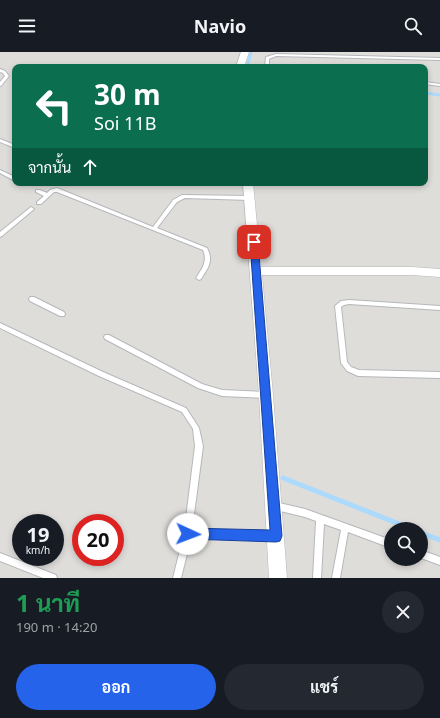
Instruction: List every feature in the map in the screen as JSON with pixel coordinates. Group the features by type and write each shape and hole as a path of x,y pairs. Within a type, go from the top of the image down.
{"street":[{"path":"241,64 246,52"},
{"path":"248,186 257,271 278,578"},
{"path":"257,271 412,271 440,273"}],"lane":[{"path":"267,64 267,58 276,55 440,59"},
{"path":"0,70 7,76 0,85"},
{"path":"428,83 440,85"},
{"path":"0,140 12,146"},
{"path":"0,171 12,177"},
{"path":"39,203 52,191 57,190 205,249 209,260 199,278"},
{"path":"38,191 47,195"},
{"path":"154,229 175,202 184,196 250,198"},
{"path":"0,235 31,209"},
{"path":"32,299 62,314"},
{"path":"440,308 349,302 338,306 344,363 349,369 358,373 440,375"},
{"path":"0,325 101,374 184,410 196,428 199,446 188,534 177,578"},
{"path":"107,337 200,386 222,393 266,395"},
{"path":"274,506 320,518 384,541"},
{"path":"317,578 320,518"},
{"path":"336,578 345,527"},
{"path":"188,534 276,536"},
{"path":"0,557 54,578"},
{"path":"428,557 440,561"}],"shaded area":[{"path":"0,52 440,52 440,578 0,578"}],"waterway":[{"path":"248,64 251,52"},
{"path":"428,93 440,95"},
{"path":"283,478 394,522"},
{"path":"428,536 440,540"}],"route":[{"path":"188,534 276,536 254,242"}]}
